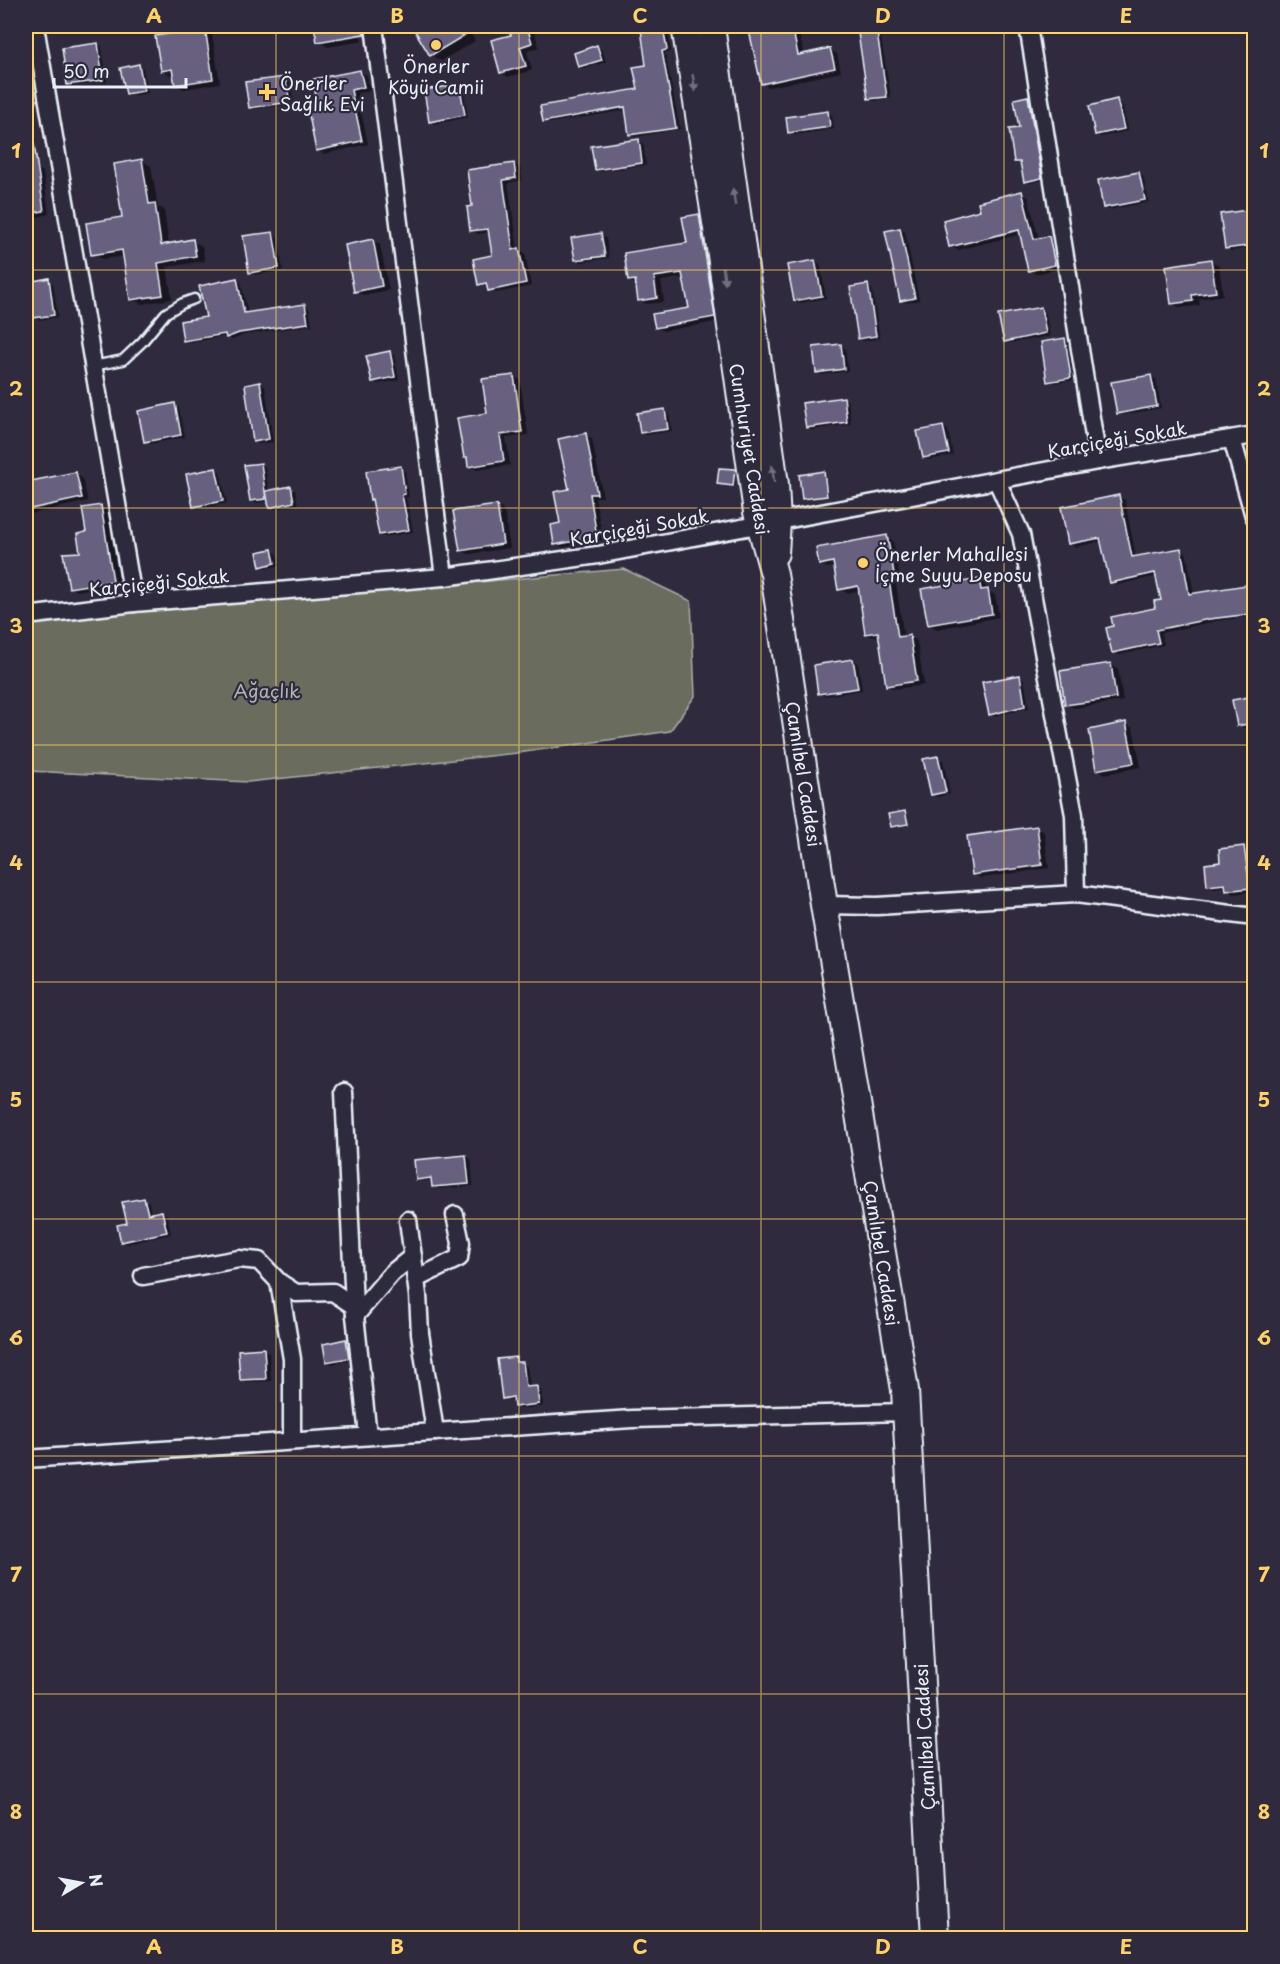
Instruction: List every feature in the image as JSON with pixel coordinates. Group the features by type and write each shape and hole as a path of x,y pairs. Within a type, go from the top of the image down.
{"main road":[{"name":"Cumhuriyet Caddesi","path":"685,26 720,248 769,523 774,574"},
{"name":"Cumhuriyet Caddesi","path":"711,26 775,484 769,523"},
{"name":"Çamlıbel Caddesi","path":"774,574 824,905 905,1390 935,1938"}],"street":[{"path":"35,26 134,603"},
{"path":"374,26 444,577"},
{"path":"1028,26 1098,461"},
{"name":"Karçiçeği Sokak","path":"26,616 134,603 444,577 598,555 1098,461 1254,435"},
{"path":"1232,439 1254,516"},
{"path":"997,481 1021,534 1074,815 1076,894"},
{"path":"824,905 877,906 1076,894 1254,917"},
{"path":"344,1092 354,1311 368,1436"},
{"path":"416,1279 459,1258 461,1243 455,1215"},
{"path":"408,1220 420,1333 435,1432"},
{"path":"354,1311 392,1273 413,1256"},
{"path":"143,1276 239,1259 259,1261 279,1282 296,1293 333,1292 354,1311"},
{"path":"279,1282 292,1359 292,1441"},
{"path":"26,1459 632,1419 906,1412"}],"lane":[{"path":"93,366 123,360 142,342 166,313 194,299"}],"green space":[{"name":"Ağaçlık","path":"624,569 691,601 695,696 670,731 518,753 248,782 29,771 26,741 26,622"}],"building":[{"path":"314,26 364,26 364,34 317,42"},
{"name":"Önerler Köyü Camii","path":"425,26 460,26 465,35 430,56 415,31"},
{"path":"508,26 527,26 532,43 520,47 526,66 500,73 491,40 511,35"},
{"path":"663,26 667,50 662,51 676,128 629,135 625,107 543,122 540,106 638,89 633,67 646,65 641,29"},
{"path":"748,26 792,26 798,55 830,48 835,68 761,84"},
{"path":"857,26 871,26 871,34 877,33 887,97 868,99"},
{"path":"205,28 213,79 175,85 172,69 161,71 155,36"},
{"path":"98,43 103,80 67,85 62,48"},
{"path":"597,45 602,60 578,67 574,53"},
{"path":"139,64 144,91 126,94 120,68"},
{"path":"360,70 364,87 351,90 362,141 316,151 307,105 317,103 313,79"},
{"name":"Önerler Sağlık Evi","path":"285,77 290,102 249,108 245,82"},
{"path":"456,85 457,89 460,88 465,115 429,122 424,90"},
{"path":"1028,96 1042,178 1024,182 1020,162 1014,162 1009,129 1019,128 1014,99"},
{"path":"1117,99 1124,129 1095,135 1089,106"},
{"path":"828,111 830,127 788,133 786,117"},
{"path":"639,139 642,163 595,170 591,146"},
{"path":"34,144 44,211 26,214 26,145"},
{"path":"142,159 149,204 155,203 161,245 193,239 196,256 158,263 163,295 130,300 122,250 91,255 86,223 122,217 114,164"},
{"path":"514,163 516,178 503,180 513,250 519,248 526,283 488,291 486,283 478,285 473,259 492,255 488,229 470,231 467,207 472,206 467,170"},
{"path":"1139,172 1145,200 1103,208 1098,180"},
{"path":"1022,191 1034,239 1049,236 1055,265 1028,271 1019,230 949,247 943,220 980,210 978,202"},
{"path":"1254,209 1254,245 1225,249 1220,214"},
{"path":"699,214 715,317 655,328 652,314 689,308 682,273 654,277 657,298 638,301 635,280 628,281 624,253 687,243 682,217"},
{"path":"900,228 915,298 900,301 885,231"},
{"path":"273,232 279,268 249,273 243,236"},
{"path":"601,233 605,256 575,260 571,238"},
{"path":"373,239 382,286 354,292 345,245"},
{"path":"1211,259 1216,292 1192,295 1193,301 1171,304 1166,266"},
{"path":"815,260 822,296 794,301 787,265"},
{"path":"49,278 54,315 33,318 28,282"},
{"path":"237,278 244,313 305,304 308,323 239,333 226,338 225,334 183,341 180,321 206,317 199,286"},
{"path":"868,284 876,336 858,339 850,287"},
{"path":"1041,307 1046,333 1004,342 998,315"},
{"path":"1065,338 1071,378 1047,382 1041,342"},
{"path":"841,344 844,369 816,373 813,347"},
{"path":"390,351 395,377 372,382 366,356"},
{"path":"514,375 522,432 500,435 504,461 468,467 467,457 464,458 457,418 487,413 482,379"},
{"path":"1151,375 1157,406 1117,414 1111,382"},
{"path":"260,382 269,439 253,442 245,385"},
{"path":"844,397 847,422 806,428 802,403"},
{"path":"175,403 181,435 144,442 138,411"},
{"path":"665,409 668,429 640,433 637,413"},
{"path":"943,426 949,453 923,458 917,431"},
{"path":"586,433 597,494 590,494 597,537 554,545 551,525 560,523 554,492 569,489 558,439"},
{"path":"261,463 266,499 250,501 244,465"},
{"path":"401,466 405,494 402,495 409,530 379,535 372,499 370,500 366,471"},
{"path":"216,468 223,501 193,507 186,474"},
{"path":"719,468 735,469 733,486 717,484"},
{"path":"824,471 827,496 802,499 799,475"},
{"path":"76,472 82,498 26,510 26,482"},
{"path":"291,486 294,502 269,508 266,491"},
{"path":"1119,495 1132,557 1181,548 1189,594 1246,585 1251,614 1209,619 1156,630 1159,643 1112,653 1106,628 1113,626 1111,617 1155,608 1154,601 1161,600 1155,573 1110,583 1100,538 1068,544 1061,507"},
{"path":"101,505 113,581 69,588 63,553 80,552 77,534 86,532 82,508"},
{"path":"497,505 503,544 460,551 453,511"},
{"path":"887,535 895,579 889,580 898,637 910,635 917,681 886,686 878,632 865,634 858,586 838,590 833,562 819,565 816,548"},
{"path":"272,549 275,563 260,567 257,552"},
{"path":"979,579 981,590 988,589 992,614 928,625 921,589"},
{"path":"853,659 858,688 818,694 814,665"},
{"path":"1111,663 1116,698 1065,705 1060,671"},
{"path":"1020,675 1025,706 989,715 982,682"},
{"path":"1254,696 1254,723 1237,726 1232,700"},
{"path":"1126,722 1134,763 1096,770 1089,730"},
{"path":"938,756 946,792 931,795 923,759"},
{"path":"905,811 908,824 891,827 888,814"},
{"path":"1037,826 1042,865 972,875 967,836"},
{"path":"1244,846 1250,888 1226,891 1225,884 1207,886 1205,864 1220,862 1219,849"},
{"path":"466,1155 469,1184 432,1187 431,1178 416,1180 414,1160"},
{"path":"144,1198 148,1214 162,1211 167,1232 121,1242 117,1225 127,1223 122,1202"},
{"path":"346,1339 349,1358 326,1362 323,1344"},
{"path":"264,1348 266,1379 240,1380 238,1350"},
{"path":"516,1357 516,1362 523,1362 526,1387 537,1386 539,1404 514,1407 513,1397 502,1399 497,1359"}],"place":[{"name":"Önerler Köyü Camii","path":"436,45"},
{"name":"Önerler Sağlık Evi","path":"267,92"},
{"name":"Önerler Mahallesi İçme Suyu Deposu","path":"863,563"}]}
